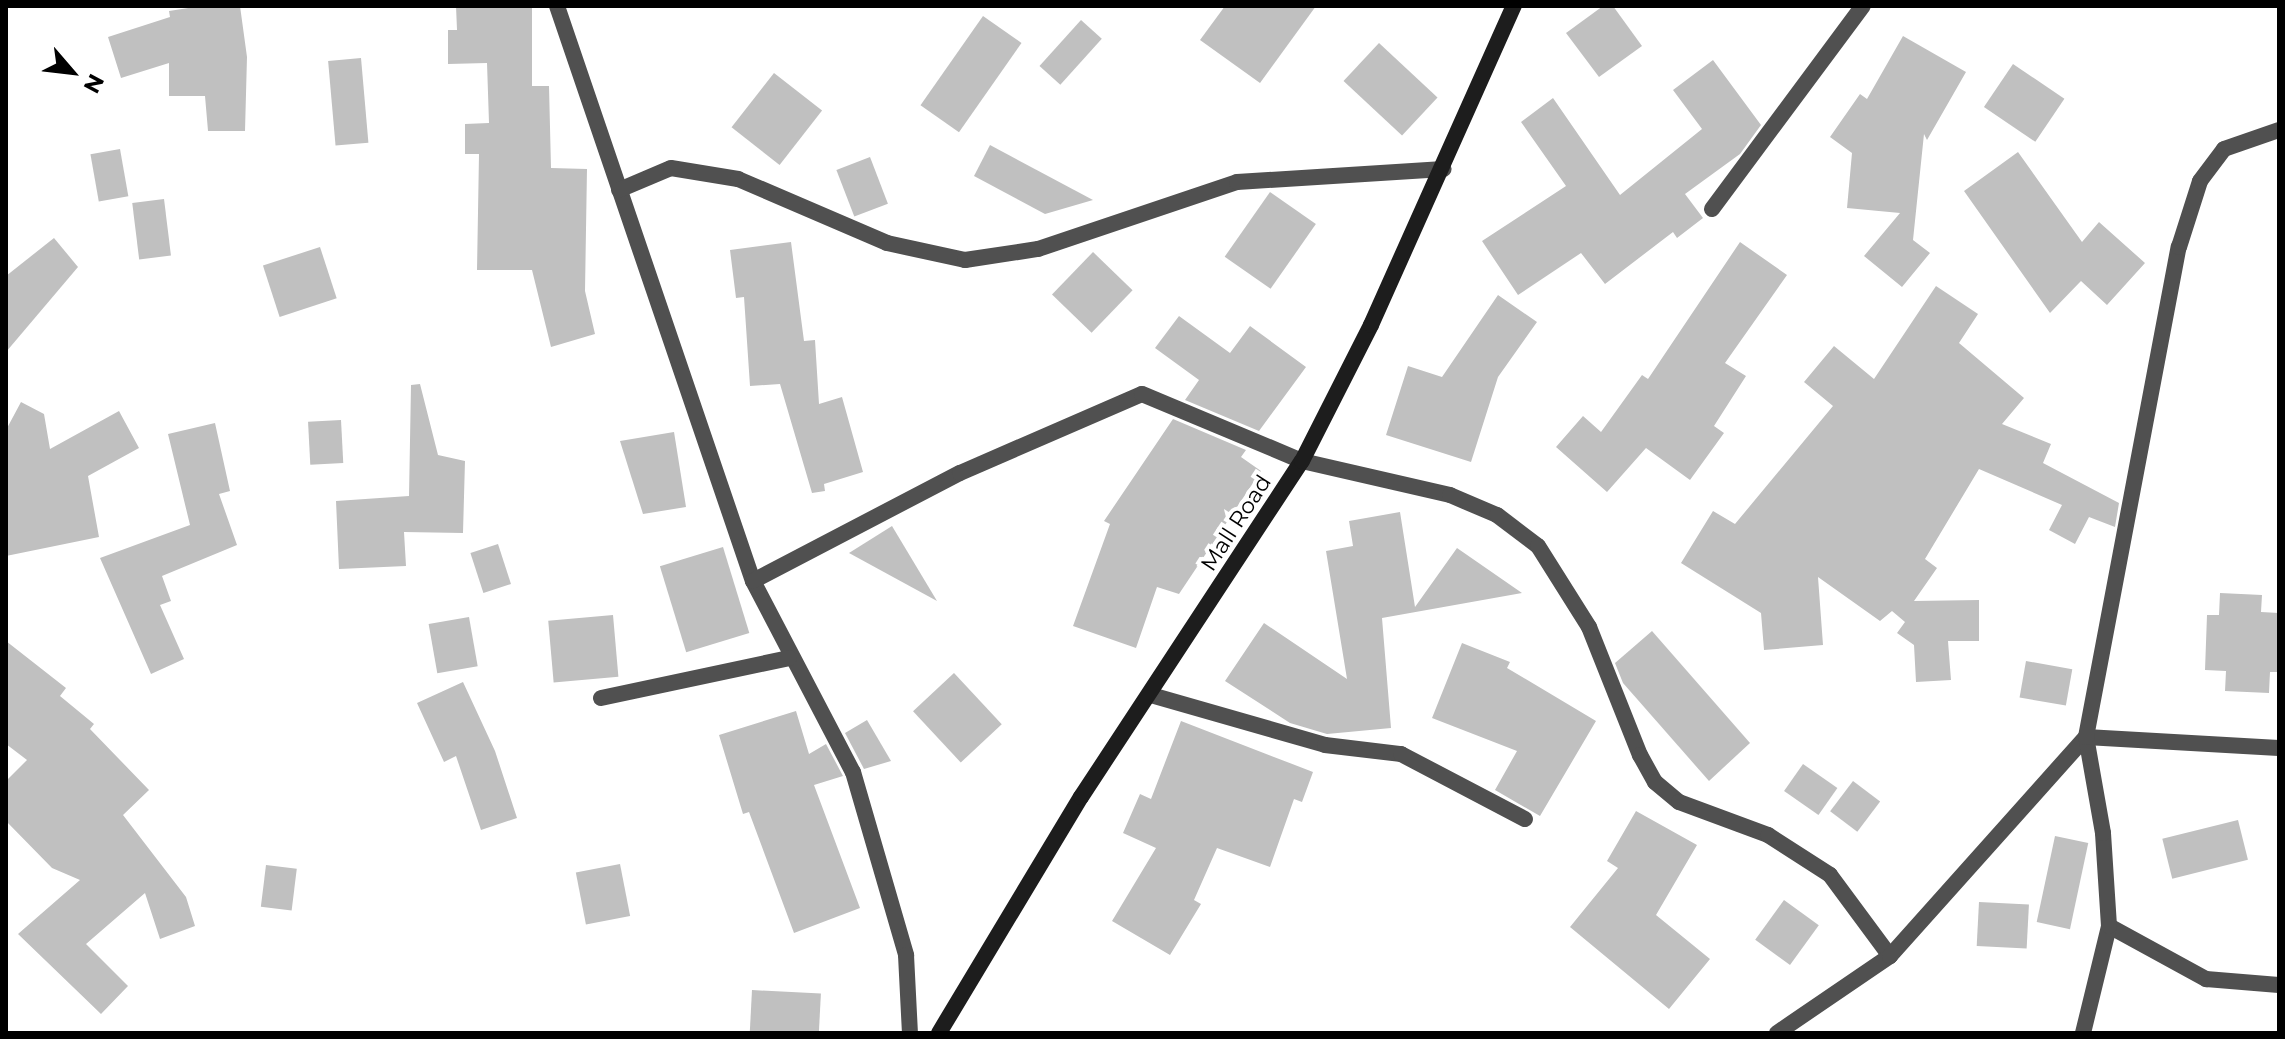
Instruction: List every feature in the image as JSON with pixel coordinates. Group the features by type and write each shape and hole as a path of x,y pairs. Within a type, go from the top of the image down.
{"street":[{"path":"557,6 753,581 789,658 853,772 906,955 910,1033"},
{"name":"Mall Road","path":"939,1033 1081,797 1151,695 1302,461 1444,169 1514,6"},
{"path":"1712,209 1863,6"},
{"path":"2083,1033 2109,926 2103,833 2086,737 2179,247 2196,194 2224,149 2279,130"},
{"path":"619,190 671,168 738,179 887,243 965,260 1038,249 1237,182 1444,169"},
{"path":"753,581 960,473 1142,394 1302,461 1450,495 1497,515 1538,546 1589,627 1655,782 1679,802 1768,835 1830,875 1890,956"},
{"path":"601,698 789,658"},
{"path":"1151,695 1325,745 1401,754 1525,819"},
{"path":"2086,737 2279,748"},
{"path":"1777,1033 1890,956 2086,737"},
{"path":"2109,926 2206,979 2279,985"}],"building":[{"path":"201,6 240,6 247,57 245,131 208,131 205,96 169,96 169,63 121,78 108,37 170,17 169,11"},
{"path":"456,6 532,6 532,86 549,86 551,168 587,169 585,291 595,334 551,347 532,270 477,270 479,154 465,154 465,124 489,123 487,63 448,64 448,30 457,30"},
{"path":"1225,6 1316,6 1260,83 1200,40"},
{"path":"1603,6 1613,6 1642,46 1599,77 1566,33"},
{"path":"983,16 1022,43 959,132 920,105"},
{"path":"1081,20 1102,39 1060,85 1040,66"},
{"path":"1903,36 1966,72 1927,140 1924,134 1913,240 1930,253 1902,287 1864,256 1900,213 1847,208 1852,153 1830,137 1860,94 1867,99"},
{"path":"1379,43 1438,98 1402,136 1344,81"},
{"path":"361,58 368,143 336,146 328,61"},
{"path":"1713,60 1761,125 1740,154 1685,194 1703,218 1677,238 1673,232 1605,284 1581,253 1518,295 1482,241 1566,186 1521,122 1553,98 1620,195 1702,129 1673,90"},
{"path":"2013,64 2064,99 2035,142 1984,107"},
{"path":"774,73 822,111 780,165 732,127"},
{"path":"990,145 1093,200 1045,214 974,176"},
{"path":"120,149 128,196 99,201 90,154"},
{"path":"2018,152 2082,242 2099,222 2145,263 2107,305 2081,281 2050,313 1964,191"},
{"path":"870,157 888,204 854,217 836,170"},
{"path":"1270,192 1316,224 1271,289 1225,257"},
{"path":"164,199 171,256 139,259 132,203"},
{"path":"54,238 78,267 6,352 6,276"},
{"path":"791,242 804,341 815,340 819,404 842,397 863,472 824,484 825,491 812,493 780,384 750,386 744,297 736,298 730,250"},
{"path":"1740,242 1787,275 1725,363 1746,376 1714,426 1724,433 1690,480 1646,448 1607,492 1556,447 1583,416 1601,432 1642,375 1648,379"},
{"path":"320,247 337,298 280,317 263,266"},
{"path":"1093,252 1133,290 1092,333 1052,294"},
{"path":"1936,286 1978,314 1959,343 2024,398 2002,424 2051,444 2043,463 2119,503 2115,527 2089,517 2075,544 2049,530 2062,505 1979,469 1925,559 1937,568 1914,601 1979,600 1979,641 1948,641 1951,680 1916,682 1914,645 1897,633 1905,622 1892,611 1880,621 1818,577 1823,645 1764,650 1761,613 1681,563 1713,511 1735,524 1833,406 1804,382 1834,346 1874,379"},
{"path":"1498,295 1537,322 1498,377 1471,462 1386,435 1408,366 1442,377"},
{"path":"1179,316 1230,353 1250,326 1306,367 1259,431 1185,400 1199,380 1155,348"},
{"path":"420,384 438,455 465,461 463,533 404,532 406,566 339,569 336,501 409,496 411,385"},
{"path":"21,402 44,414 50,449 119,411 139,448 88,476 99,537 6,556 6,430"},
{"path":"1173,419 1246,450 1241,457 1261,471 1179,594 1157,587 1136,648 1073,626 1110,524 1104,521"},
{"path":"341,420 343,463 310,465 308,422"},
{"path":"215,423 230,491 219,494 237,545 162,576 171,601 160,605 184,659 151,674 100,558 190,525 168,434"},
{"path":"674,432 686,507 643,514 620,441"},
{"path":"1400,512 1415,607 1457,548 1522,593 1382,618 1391,728 1327,734 1290,723 1225,681 1264,623 1347,679 1326,551 1353,546 1349,521"},
{"path":"892,526 937,601 849,553"},
{"path":"498,544 511,584 483,593 470,553"},
{"path":"723,547 749,633 686,652 660,566"},
{"path":"2220,593 2262,595 2261,612 2279,613 2279,672 2270,672 2269,693 2225,691 2226,671 2205,670 2207,615 2219,615"},
{"path":"613,615 618,677 554,682 548,621"},
{"path":"469,617 478,666 437,673 429,624"},
{"path":"1652,631 1750,743 1709,781 1623,683 1615,663"},
{"path":"6,641 66,688 60,696 94,724 90,729 149,790 123,815 186,897 195,926 160,939 145,893 86,944 128,986 101,1014 18,934 80,880 52,868 6,821 6,781 27,760 6,744"},
{"path":"1462,643 1510,662 1507,668 1596,721 1540,816 1495,790 1517,751 1432,718"},
{"path":"2026,661 2072,669 2066,706 2020,697"},
{"path":"954,673 1002,724 961,762 913,711"},
{"path":"463,682 495,751 517,818 481,830 456,756 444,762 417,703"},
{"path":"796,711 809,754 826,744 843,776 814,785 860,908 794,933 749,812 743,814 719,735"},
{"path":"867,720 891,761 864,769 845,733"},
{"path":"1181,721 1313,772 1302,802 1294,799 1270,867 1217,848 1194,900 1201,904 1170,955 1112,921 1156,848 1123,833 1140,794 1151,799"},
{"path":"1803,764 1837,788 1818,815 1784,791"},
{"path":"1853,781 1880,801 1857,832 1830,811"},
{"path":"1636,811 1697,845 1656,915 1710,959 1669,1009 1570,927 1618,868 1607,861"},
{"path":"2238,820 2248,860 2172,879 2162,839"},
{"path":"2055,836 2088,843 2070,929 2037,922"},
{"path":"620,864 630,916 586,925 576,873"},
{"path":"266,865 297,869 292,910 261,907"},
{"path":"1784,900 1819,925 1790,965 1755,940"},
{"path":"1979,902 2029,905 2027,949 1977,946"},
{"path":"752,990 821,994 819,1033 750,1033"}]}
